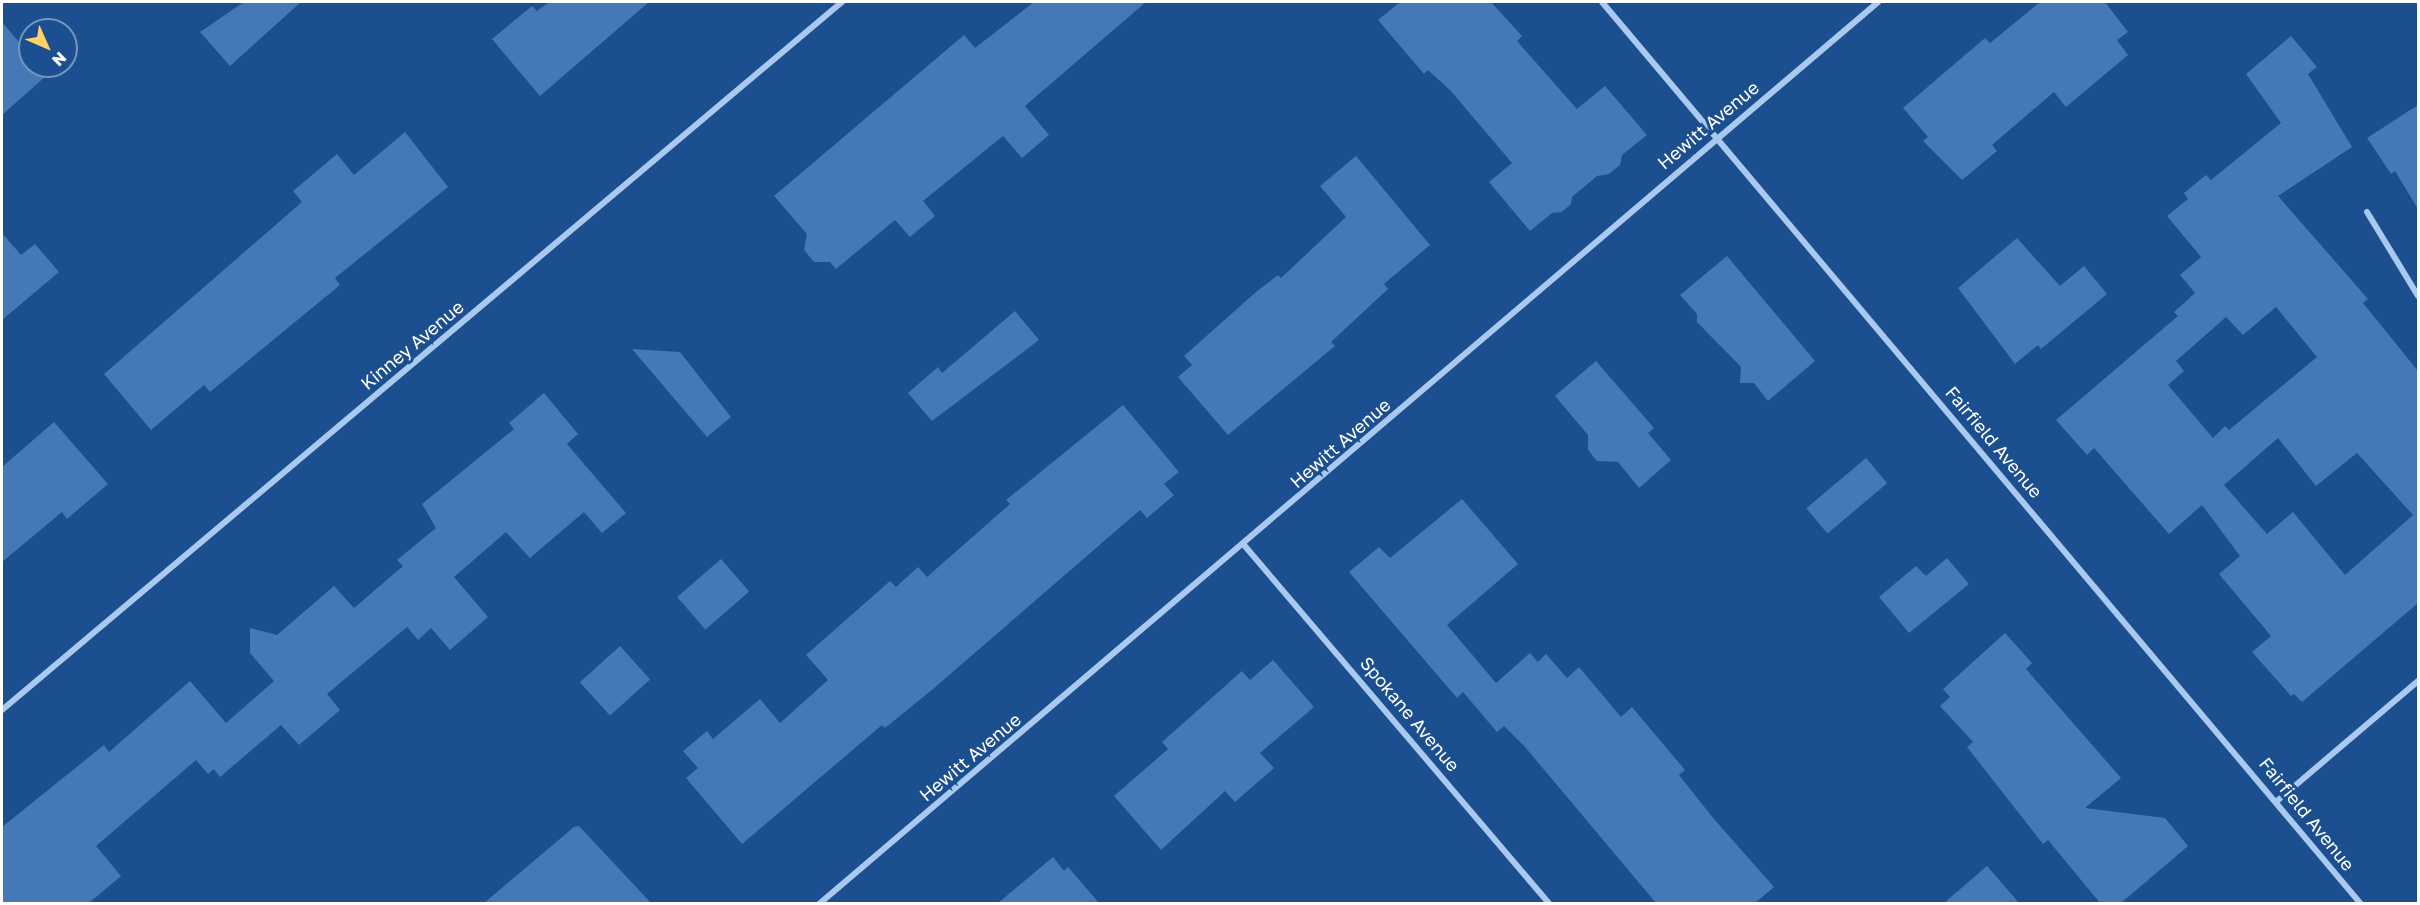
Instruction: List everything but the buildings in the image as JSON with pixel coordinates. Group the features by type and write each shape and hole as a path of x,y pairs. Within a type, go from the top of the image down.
{"street":[{"name":"Kinney Avenue","path":"2,711 842,2"},
{"name":"Fairfield Avenue","path":"1602,2 2361,903"},
{"name":"Hewitt Avenue","path":"819,903 1244,545 1716,137 1878,2"},
{"path":"2367,212 2418,296"},
{"name":"Spokane Avenue","path":"1244,545 1549,903"},
{"path":"2277,801 2418,681"}]}
